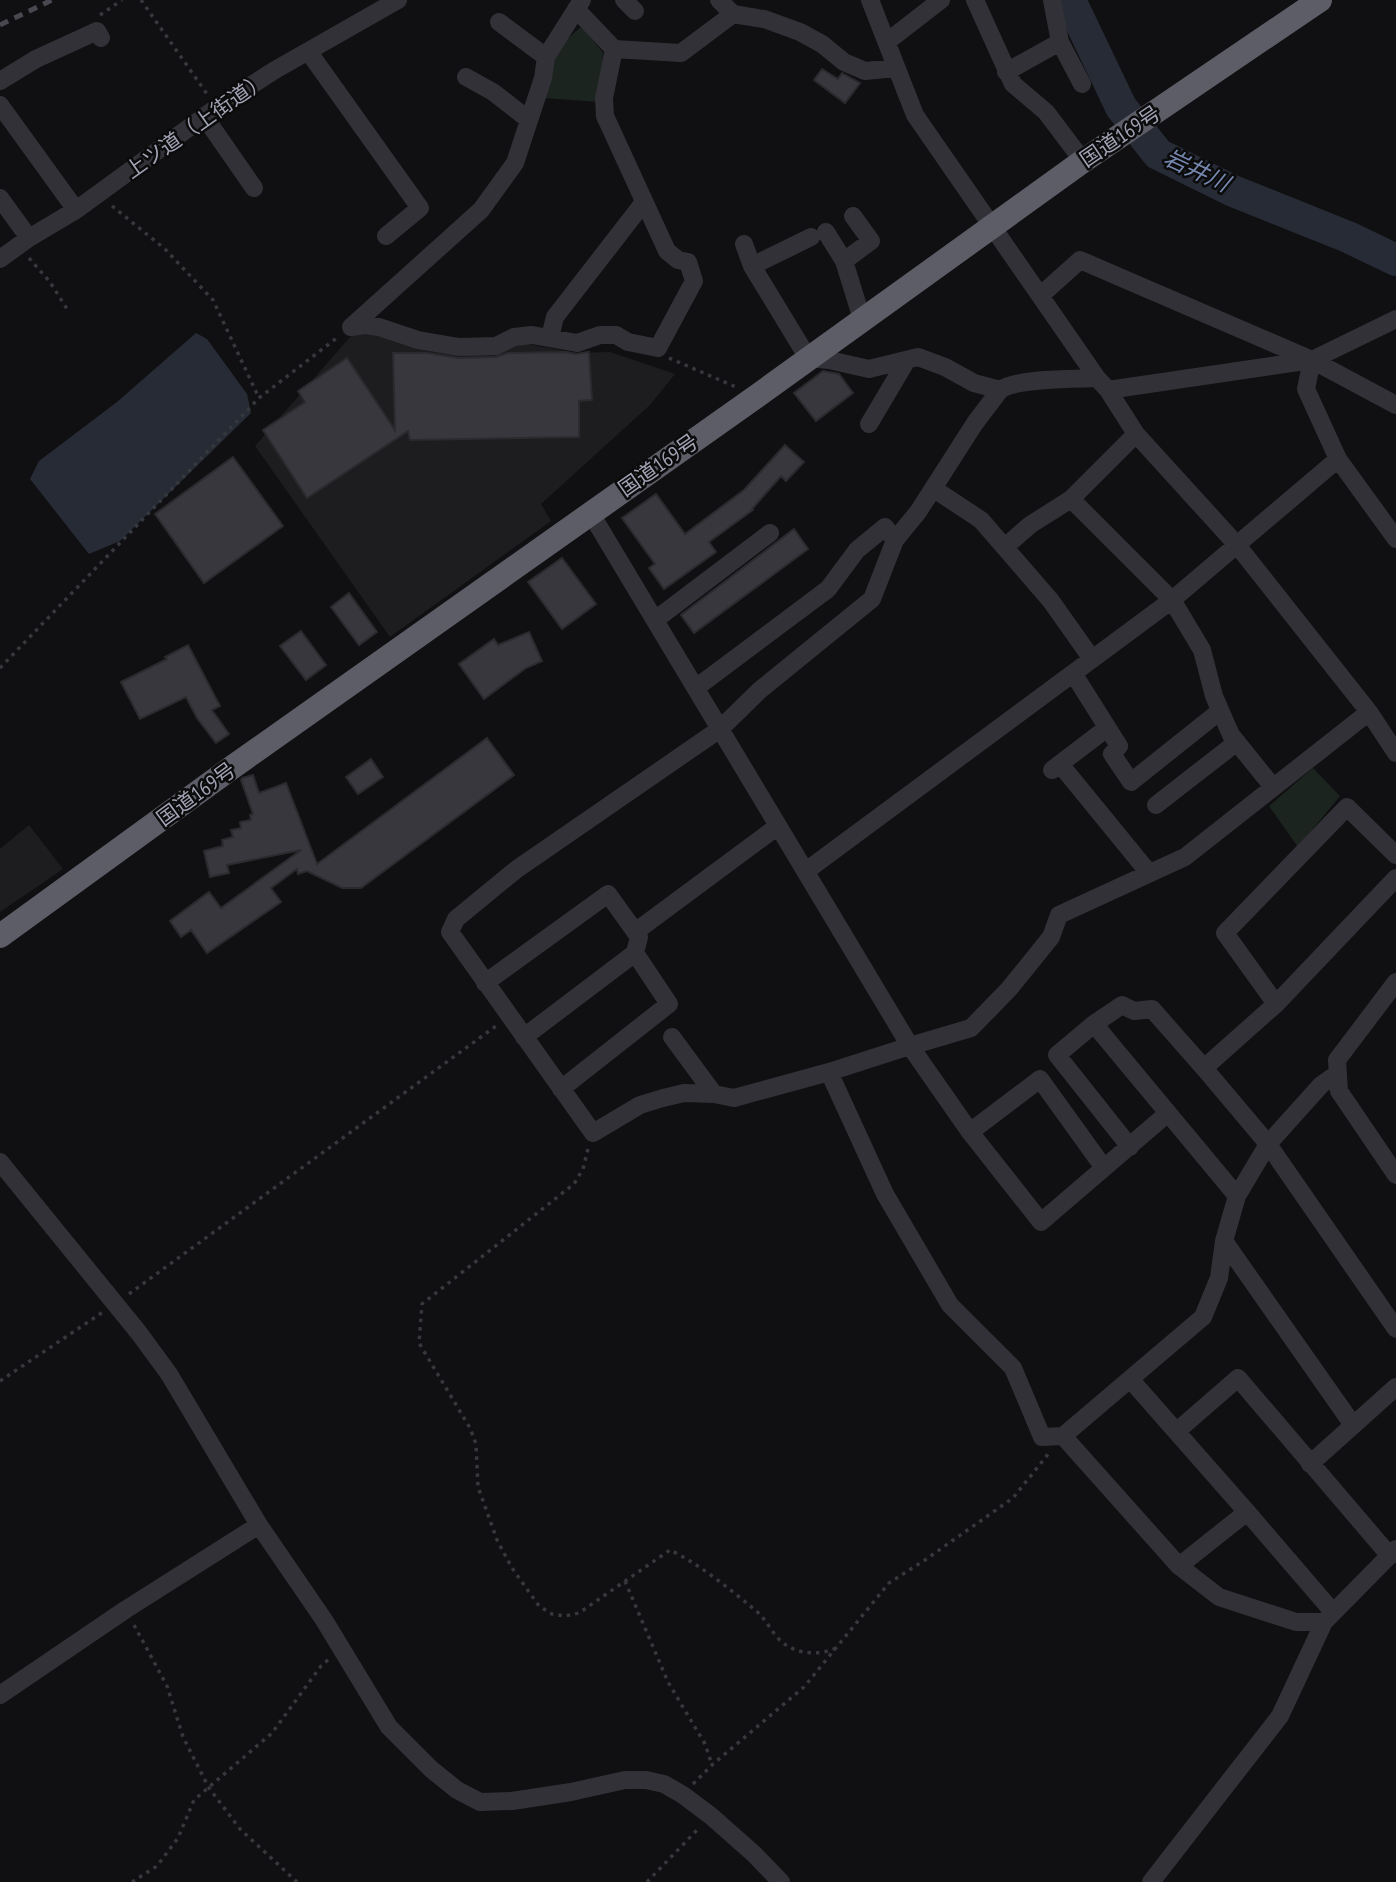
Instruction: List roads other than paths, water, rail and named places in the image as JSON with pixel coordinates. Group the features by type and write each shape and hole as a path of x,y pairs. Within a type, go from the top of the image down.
{"highway":[{"name":"国道169号","path":"0,936 1083,161 1320,0"}],"street":[{"name":"上ツ道（上街道）","path":"0,259 76,210 210,112 308,51 398,0"},
{"path":"719,0 733,14 764,19 800,32 822,44 844,62 865,71 897,68"},
{"path":"870,0 915,115 1136,434 1237,545 1369,712 1396,753"},
{"path":"888,41 941,0"},
{"path":"975,0 1013,84 1046,111 1083,161"},
{"path":"1052,0 1060,42 1082,84"},
{"path":"614,48 604,98 605,116 667,251 678,260 688,262 694,281 658,348 628,342 616,335 600,335 578,343 533,335 514,337 496,346 459,347 418,340 379,327 351,327 481,210 515,163 543,78 546,57 579,5 614,48 681,53 733,14"},
{"path":"499,22 546,57"},
{"path":"0,81 36,59 97,31 102,37"},
{"path":"1006,72 1060,42"},
{"path":"308,51 420,208 386,236"},
{"path":"466,77 493,92 529,120"},
{"path":"0,105 76,210"},
{"path":"210,112 254,188"},
{"path":"0,198 23,242"},
{"path":"550,337 555,317 644,202"},
{"path":"844,261 871,241 853,216"},
{"path":"752,266 819,235 844,261 862,318"},
{"path":"744,244 752,266 808,358 869,369 918,357 945,367 974,383 1000,390"},
{"path":"1041,295 1080,260 1312,360 1396,405"},
{"path":"1369,712 1185,857 1059,915 1051,937 1009,989 971,1028 734,1098 684,1093 640,1105 593,1133 450,932 456,919 517,869 720,729 760,690 872,599 895,540 934,489 975,423 1006,386 1040,381 1102,384 1312,360 1396,319"},
{"path":"869,424 907,360"},
{"path":"1312,360 1306,389 1338,458 1396,539"},
{"path":"1004,547 1030,524 1071,499 1136,434"},
{"path":"806,871 1172,600 1338,458"},
{"path":"934,489 981,520 1051,601 1093,659"},
{"path":"1071,499 1172,600 1202,650 1214,696 1231,735 1273,787"},
{"path":"590,512 910,1046 970,1132 1041,1222 1168,1113"},
{"path":"697,687 828,589 857,550 885,527 895,540"},
{"path":"656,620 770,533"},
{"path":"1073,673 1119,746 1112,754 1131,782 1220,711"},
{"path":"1107,728 1056,767 1149,873"},
{"path":"1156,805 1237,742"},
{"path":"1276,1004 1225,933 1347,807 1396,855"},
{"path":"635,932 778,826"},
{"path":"1204,1068 1276,1004 1396,877"},
{"path":"485,983 608,894 639,937 635,953 524,1037"},
{"path":"561,1089 669,1004 635,953"},
{"path":"1396,982 1337,1060 1339,1091 1396,1175"},
{"path":"1130,1147 1057,1055 1122,1005 1134,1011 1152,1009 1204,1068 1268,1144 1396,1329"},
{"path":"1094,1024 1237,1196"},
{"path":"672,1037 714,1094"},
{"path":"829,1072 885,1194 950,1305 1013,1368 1042,1437 1063,1436 1203,1317 1219,1278 1224,1241 1237,1196 1268,1144 1321,1085 1338,1073"},
{"path":"970,1132 1040,1079 1104,1168"},
{"path":"0,1162 169,1374 259,1524 341,1648 388,1727 450,1786 480,1802 512,1801 625,1780 646,1780 664,1784 711,1816 781,1882"},
{"path":"1224,1241 1353,1425"},
{"path":"1151,1882 1280,1716 1328,1617 1393,1553 1310,1464 1238,1378 1177,1431"},
{"path":"1130,1380 1247,1511 1328,1617"},
{"path":"1310,1464 1396,1387"},
{"path":"1063,1436 1179,1566 1219,1597 1296,1622 1328,1617"},
{"path":"1179,1566 1247,1511"},
{"path":"0,1695 259,1524"}],"waterway":[{"name":"岩井川","path":"1070,0 1121,107 1158,154 1233,191 1348,237 1396,260"}],"railway":[{"path":"0,25 52,0"}]}
